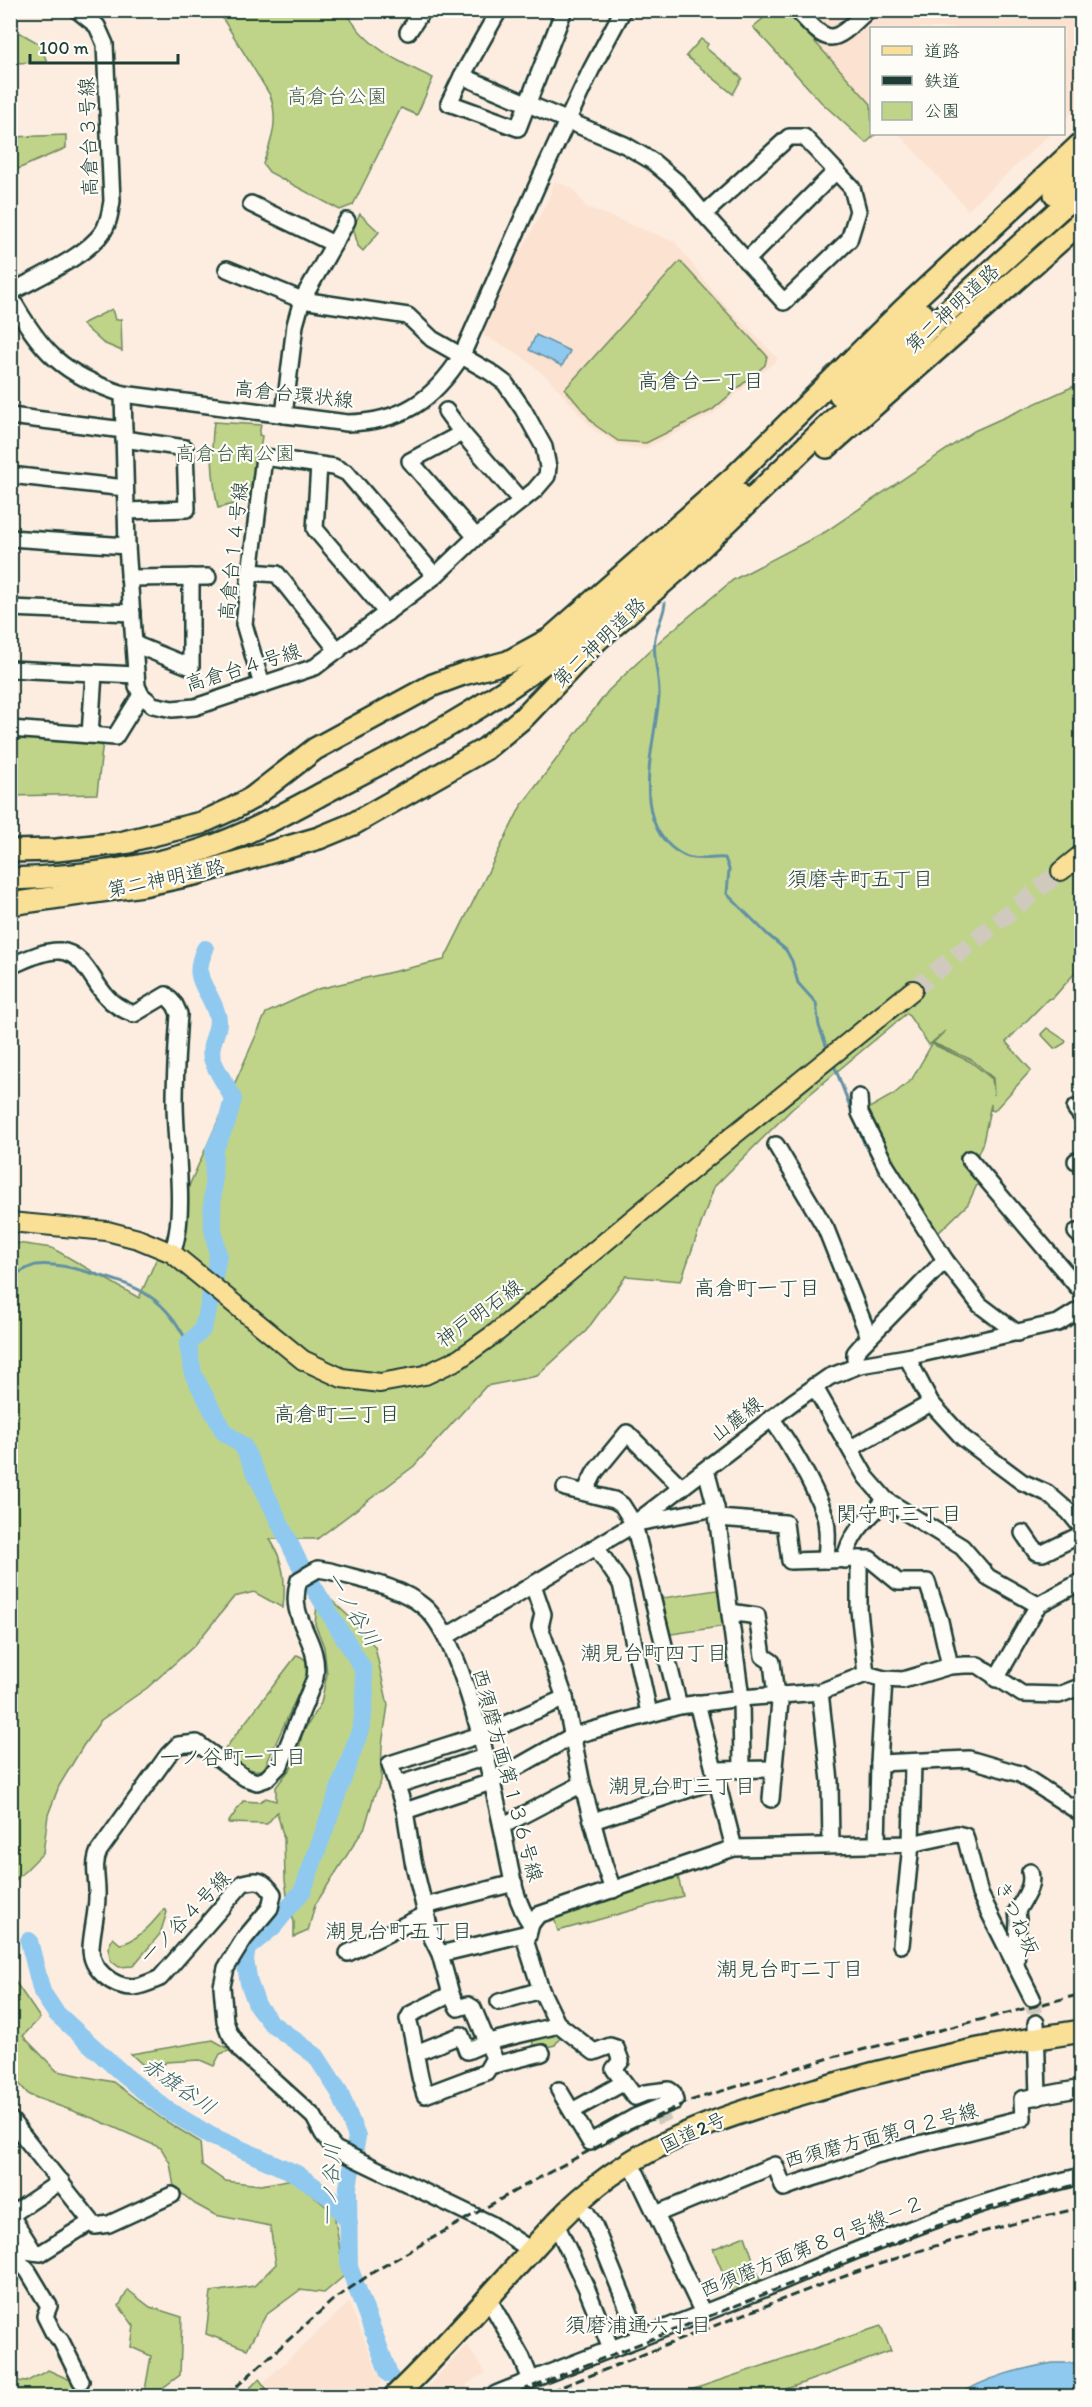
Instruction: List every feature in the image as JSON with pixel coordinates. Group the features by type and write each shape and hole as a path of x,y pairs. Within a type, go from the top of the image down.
{"highway":[{"path":"672,554 734,478 903,310 1082,143"},
{"name":"第二神明道路","path":"10,879 96,873 151,863 202,850 246,833 400,755 508,687 562,649 672,554 882,364 1082,170"},
{"name":"第二神明道路","path":"882,364 973,288 1082,189"},
{"path":"672,554 751,516 1082,221"},
{"path":"116,844 201,823 232,809 252,798 315,748 433,685 519,657 550,639 586,629"},
{"name":"第二神明道路","path":"10,904 144,885 199,873 283,850 352,824 499,739 524,717 586,629"},
{"name":"第二神明道路","path":"10,851 57,850 169,837 300,804 327,792"},
{"name":"国道2号","path":"395,2397 588,2192 669,2133 852,2079 1036,2031 1082,2031"}],"main road":[{"path":"1061,871 1082,854"},
{"name":"神戸明石線","path":"10,1222 107,1231 138,1239 172,1253 303,1360 342,1378 380,1383 424,1375 459,1359 497,1332 730,1138 913,990"}],"street":[{"name":"高倉台３号線","path":"10,295 91,245 103,232 109,218 112,201 105,44 97,26 77,10"},
{"path":"499,10 449,104 518,128 564,10"},
{"path":"797,10 819,34 832,37 843,34 868,10"},
{"path":"408,32 420,12"},
{"name":"高倉台環状線","path":"10,295 31,332 53,357 69,370 94,384 123,394 347,423 368,422 391,417 429,396 451,372 465,347 540,179 619,12"},
{"path":"459,83 528,103 625,145 652,161 677,182 704,214 784,302 849,240 858,211 857,200 852,188 804,137 789,137 704,214"},
{"path":"746,261 836,171"},
{"path":"251,204 334,244"},
{"path":"284,415 295,325 302,300 347,221"},
{"path":"228,269 302,300 408,316 432,339 465,347"},
{"name":"高倉台４号線","path":"141,695 153,705 172,709 195,707 315,667 435,576 547,476 548,466 544,447 523,409 505,383 465,347"},
{"path":"10,729 115,737 141,695 136,675 127,546 123,394"},
{"path":"446,411 521,501"},
{"path":"10,416 124,435 185,448 193,509 126,511"},
{"path":"462,433 410,461 476,537"},
{"name":"高倉台１４号線","path":"262,686 244,624 264,457 320,465 347,472 435,576"},
{"path":"320,465 315,529 387,613"},
{"path":"10,475 125,488"},
{"path":"10,538 127,546"},
{"path":"250,572 277,574 338,651"},
{"path":"191,577 191,667"},
{"path":"129,578 208,577"},
{"path":"10,608 132,613"},
{"path":"191,667 203,641"},
{"path":"134,644 191,667"},
{"path":"10,669 136,675"},
{"path":"90,735 94,673"},
{"path":"10,966 36,956 60,951 77,956 107,998 122,1010 134,1014 166,995 175,1005 179,1014 175,1101 178,1208 177,1239 172,1253"},
{"path":"859,1097 860,1113 886,1166 942,1263 980,1305 1017,1334"},
{"path":"776,1145 826,1230 869,1337"},
{"path":"969,1159 1082,1292"},
{"path":"860,1365 855,1359 855,1353 942,1263"},
{"name":"山麓線","path":"447,1636 634,1524 771,1418 829,1377 860,1365 1017,1334 1058,1323 1082,1308"},
{"path":"907,1357 931,1403 963,1438 1022,1482 1047,1493 1069,1512 1082,1528"},
{"path":"814,1386 866,1476 886,1500 962,1547 988,1577 1038,1605"},
{"path":"851,1448 931,1403"},
{"path":"771,1418 787,1441 824,1514 827,1532 826,1560"},
{"path":"585,1492 595,1472 627,1433 682,1488"},
{"path":"706,1470 717,1513 741,1698 742,1770"},
{"path":"565,1488 614,1500 622,1505 634,1524 679,1706"},
{"path":"866,1674 852,1560 855,1535 864,1521 886,1500"},
{"path":"634,1524 717,1513 785,1523 790,1561 870,1559 898,1582 927,1582 940,1621 950,1666"},
{"path":"1023,1533 1036,1552 1043,1553 1082,1534"},
{"path":"596,1547 621,1584 650,1713"},
{"name":"西須磨方面第１３６号線","path":"299,1580 318,1569 330,1570 401,1592 425,1607 447,1636 466,1687 480,1735 514,1883 529,1929 526,1943 541,1990 557,2023 594,2052 610,2046 616,2048 621,2061 614,2069 623,2083"},
{"name":"一ノ谷４号線","path":"299,1580 294,1597 297,1613 317,1665 315,1678 280,1765 266,1779 256,1782 245,1779 197,1743 178,1745 126,1812 95,1859 97,1895 91,1949 99,1970 109,1980 124,1986 145,1985 160,1978 166,1972 243,1883 256,1879 266,1884 273,1894 270,1908 244,1939 226,1968 222,1986 225,2021 229,2032 241,2050 314,2117 323,2134 335,2149 491,2224 531,2250"},
{"path":"996,1679 1038,1605 1082,1581"},
{"path":"533,1586 543,1614 540,1627 565,1698 582,1784 613,1890"},
{"path":"730,1612 757,1616 763,1656 771,1662 776,1697 780,1702 771,1799"},
{"path":"405,1811 491,1782 572,1736 679,1706 741,1698 820,1692 866,1674 884,1679 903,1680 950,1666 978,1665 1022,1694 1059,1695 1082,1686"},
{"path":"877,1844 884,1679"},
{"path":"820,1692 830,1781 831,1845"},
{"path":"451,1994 411,2014 408,2019 419,2079 425,2095 486,2072 494,2058 473,2008 468,2006 458,2008 451,1994 440,1954 432,1938 413,1861 405,1811 390,1764 480,1735 565,1698"},
{"path":"697,1704 734,1848"},
{"path":"397,1785 485,1757"},
{"path":"879,1763 969,1759 1020,1774 1082,1814"},
{"path":"901,1945 911,1844 913,1762"},
{"path":"593,1821 716,1775 742,1770 774,1769"},
{"path":"502,1826 582,1784"},
{"name":"きつね坂","path":"911,1844 957,1834 965,1836 980,1894 1032,1998"},
{"path":"440,1954 529,1929 538,1915 734,1848 911,1844"},
{"path":"1016,1967 1017,1911 1031,1883 1030,1872"},
{"path":"348,1953 426,1910 514,1883"},
{"path":"499,2002 541,1990"},
{"path":"416,2053 460,2035 467,2050 488,2042 551,2027 557,2023"},
{"path":"1036,2031 1038,2097 1082,2088"},
{"path":"490,2066 542,2053"},
{"path":"559,2090 590,2142 635,2117 675,2101 673,2093 669,2090 634,2097 623,2083 572,2111"},
{"name":"西須磨方面第９２号線","path":"656,2214 775,2165 784,2188 810,2177 852,2167 872,2157 1023,2118 1022,2099 1038,2097"},
{"path":"11,2121 95,2226 109,2224 172,2195"},
{"path":"629,2164 637,2175 703,2313"},
{"name":"西須磨方面第８９号線－２","path":"496,2394 942,2216 1030,2188 1082,2176"},
{"path":"34,2252 12,2215 61,2181"},
{"path":"586,2212 594,2225 640,2338"},
{"path":"13,2251 41,2253 91,2222"},
{"path":"556,2224 586,2287 611,2349"},
{"path":"13,2251 49,2306 45,2316 53,2332 61,2341 81,2381"},
{"path":"488,2298 522,2358 531,2380"}],"shaded area":[{"path":"787,11 1081,11 1081,104 1065,120 1065,27 870,27 870,103"},
{"path":"900,135 1049,135 968,210"},
{"path":"554,181 573,189 586,207 675,242 715,294 778,359 713,414 645,449 618,445 592,428 549,379 519,354 483,335 516,257 522,250 549,198"},
{"path":"349,2303 382,2383 367,2396 276,2396 264,2382"},
{"path":"467,2345 485,2373 466,2385 473,2396 419,2396"}],"green space":[{"name":"高倉台公園","path":"218,11 346,11 362,34 372,43 395,59 433,78 417,115 401,108 353,205 340,210 269,172 263,164 272,138 273,104 270,95"},
{"path":"772,11 787,11 870,103 870,135 875,135 866,143 821,102 753,27"},
{"path":"10,27 40,44 47,62 11,63"},
{"path":"701,39 708,44 706,48 742,78 733,94 686,56"},
{"path":"66,135 66,148 11,172 11,137"},
{"path":"360,214 379,232 363,251 358,246 353,227"},
{"path":"680,261 767,356 765,365 712,410 646,443 618,441 595,425 565,389"},
{"path":"112,309 115,320 121,319 122,351 103,343 82,324"},
{"path":"1081,383 1081,966 1053,998 1048,999 1006,1042 1031,1070 994,1111 991,1110 991,1104 983,1142 973,1165 981,1176 968,1204 935,1236 884,1152 864,1111 894,1094 912,1079 932,1044 971,1062 992,1079 994,1095 993,1078 972,1060 933,1043 945,1031 929,1045 907,1013 792,1109 714,1187 681,1281 626,1276 586,1331 537,1376 486,1386 414,1466 317,1539 270,1539 283,1572 283,1608 254,1592 234,1597 194,1646 147,1688 101,1720 59,1786 48,1815 43,1853 11,1885 11,1242 52,1248 139,1298 266,1013 318,989 444,960 521,806 608,691 662,639 733,580 825,532 974,431"},
{"name":"高倉台南公園","path":"214,422 261,425 259,435 262,436 253,499 218,508 212,465"},
{"path":"10,736 103,741 97,794 11,796"},
{"path":"1047,1028 1066,1041 1065,1043 1055,1049 1041,1034"},
{"path":"723,1589 726,1626 665,1635 656,1599"},
{"path":"330,1599 356,1623 375,1647 388,1705 382,1745 381,1781 365,1827 315,1905 308,1931 294,1937 294,1922 285,1880 284,1839 277,1812 267,1824 228,1823 243,1801 259,1802 266,1798 276,1801 276,1787 297,1760 302,1734 321,1703 327,1674 324,1647 315,1624 317,1604"},
{"path":"297,1655 306,1661 308,1672 264,1769 247,1768 224,1750"},
{"path":"678,1877 683,1896 558,1931 554,1918"},
{"path":"164,1909 167,1912 160,1934 133,1966 119,1967 111,1961 108,1948 113,1938 120,1944 133,1940"},
{"path":"10,1974 40,2018 23,2036 57,2071 113,2082 162,2119 200,2142 202,2165 225,2181 261,2185 293,2179 334,2213 344,2276 324,2293 300,2290 266,2315 247,2349 206,2334 211,2292 254,2286 276,2264 270,2226 215,2215 195,2204 174,2187 170,2163 161,2148 95,2119 29,2095 11,2074"},
{"path":"560,2032 561,2036 555,2045 534,2050 532,2039"},
{"path":"213,2040 231,2050 220,2054 214,2066 200,2060 166,2062 155,2076 131,2054"},
{"path":"745,2236 763,2288 734,2299 713,2249"},
{"path":"128,2290 150,2307 182,2317 180,2375 164,2387 162,2396 144,2396 151,2356 131,2347 134,2326 119,2306"},
{"path":"881,2326 891,2351 770,2395 673,2396"},
{"path":"48,2370 68,2379 92,2396 11,2396 11,2380 26,2382"},
{"path":"259,2379 272,2396 242,2396"}],"water":[{"path":"536,335 570,351 562,366 529,350"},
{"path":"1053,2363 1076,2363 1079,2376 1081,2376 1081,2396 957,2396 968,2389 1004,2375"}],"waterway":[{"path":"665,603 655,638 654,652 659,697 648,784 655,826 667,843 685,856 699,859 725,858 729,869 727,894 786,950 792,961 798,983 816,1003 819,1026 827,1048"},
{"name":"一ノ谷川","path":"205,949 199,969 200,976 214,1005 218,1021 211,1055 233,1099 227,1122 214,1150 212,1222 218,1256 202,1330 188,1344 193,1374 224,1432 243,1446 298,1561 363,1669 365,1693 362,1725 303,1890 273,1927 247,1948 245,1960 249,1983 257,2005 271,2023 316,2056 340,2093 357,2137 348,2187 349,2267 389,2374"},
{"path":"834,1065 864,1143 907,1214"},
{"path":"10,1275 36,1265 50,1265 78,1269 123,1283 160,1304 170,1315 188,1344"},
{"name":"赤旗谷川","path":"29,1941 42,1992 56,2013 124,2075 166,2109 211,2136 297,2174 332,2199 349,2223"}],"tunnel":[{"path":"913,990 1061,871"},
{"path":"1032,1998 1036,2023"},
{"path":"659,2108 666,2127"}],"railway":[{"path":"226,2396 333,2300 375,2271 513,2192 622,2133 689,2101 830,2058 1082,1994"},
{"path":"508,2396 934,2227 989,2208 1082,2183"},
{"path":"538,2396 806,2290 874,2266 1012,2224 1082,2208"}],"district":[{"name":"高倉台一丁目","path":"701,381"},
{"name":"須磨寺町五丁目","path":"860,879"},
{"name":"高倉町一丁目","path":"757,1288"},
{"name":"高倉町二丁目","path":"337,1414"},
{"name":"関守町三丁目","path":"899,1514"},
{"name":"潮見台町四丁目","path":"654,1653"},
{"name":"一ノ谷町一丁目","path":"233,1757"},
{"name":"潮見台町三丁目","path":"682,1786"},
{"name":"潮見台町五丁目","path":"399,1931"},
{"name":"潮見台町二丁目","path":"790,1969"},
{"name":"須磨浦通六丁目","path":"638,2325"}]}
